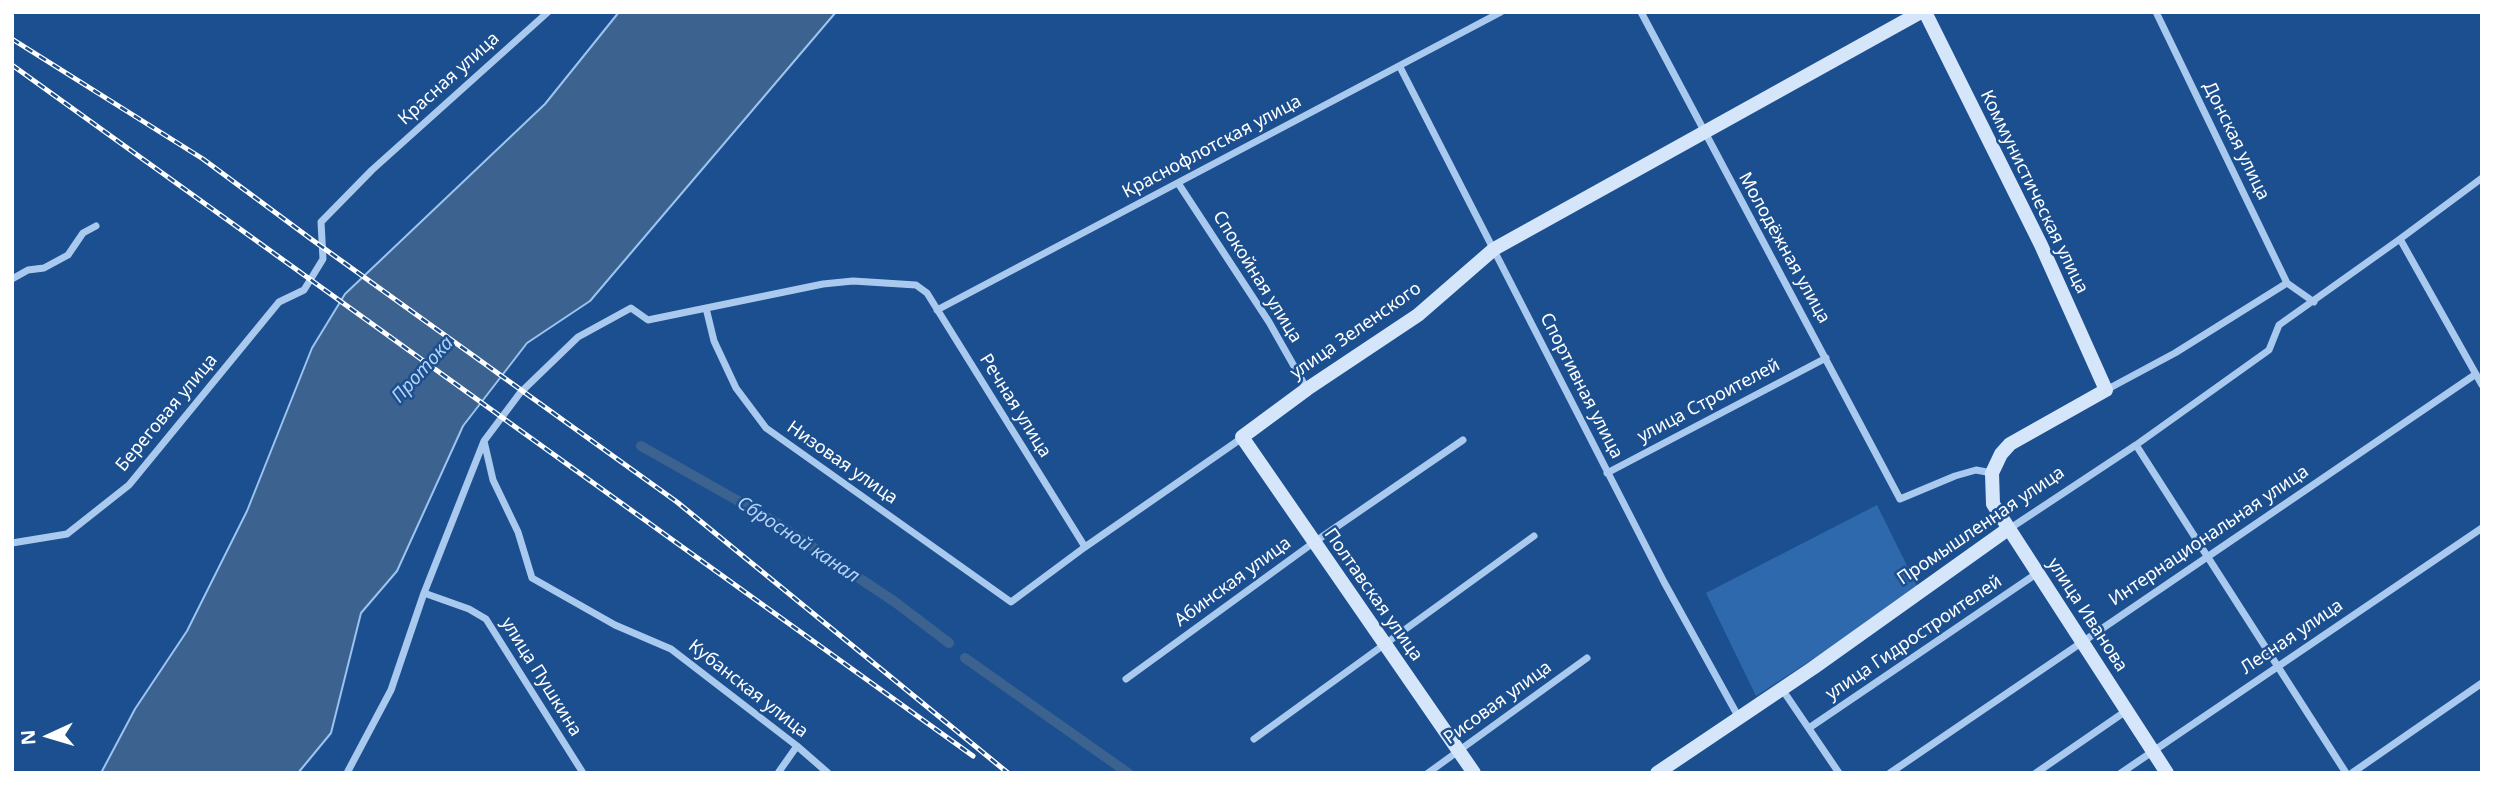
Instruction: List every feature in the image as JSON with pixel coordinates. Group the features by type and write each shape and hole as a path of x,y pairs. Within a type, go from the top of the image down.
{"street":[{"name":"Красная улица","path":"293,296 304,290 323,259 321,222 372,170 548,12"},
{"name":"Краснофлотская улица","path":"937,310 1501,12"},
{"name":"Молодёжная улица","path":"1641,12 1900,499 1976,470 1992,473"},
{"name":"улица Зеленского","path":"1011,602 1307,389 1418,315 1494,248 1923,12"},
{"name":"Коммунистическая улица","path":"1923,12 2040,245 2106,390"},
{"name":"Донская улица","path":"2156,12 2287,283"},
{"name":"Спортивная улица","path":"1400,67 1607,473 1738,716"},
{"name":"Промышленная улица","path":"1657,773 2008,529 2136,445 2269,350 2278,325 2314,302 2482,177"},
{"name":"Спокойная улица","path":"1178,183 1269,322 1307,389"},
{"path":"12,279 28,270 44,268 68,255 83,233 96,226"},
{"path":"2400,239 2482,385"},
{"name":"Речная улица","path":"706,308 843,282 916,285 927,293 1085,547"},
{"path":"1992,473 2010,443 2175,353 2287,283 2314,302"},
{"name":"Береговая улица","path":"12,543 67,534 129,485 279,302 293,296"},
{"path":"347,773 391,690 424,593 484,441 520,393 578,337 631,309 648,320 706,308"},
{"name":"Низовая улица","path":"706,308 714,341 736,388 766,428 1011,602"},
{"name":"улица Строителей","path":"1607,473 1826,358"},
{"name":"Интернациональная улица","path":"1890,773 2476,374"},
{"name":"Полтавская улица","path":"1242,438 1474,773"},
{"name":"Абинская улица","path":"1126,679 1313,543 1463,440"},
{"name":"Кубанская улица","path":"484,441 493,480 518,532 532,578 615,625 671,649 828,773"},
{"path":"2136,445 2346,773"},
{"name":"улица Иванова","path":"1992,473 1993,504 2167,773"},
{"name":"Лесная улица","path":"2121,773 2482,528"},
{"path":"1254,740 1534,536"},
{"name":"улица Гидростроителей","path":"1809,728 2036,574"},
{"name":"улица Пушкина","path":"424,593 469,609 486,619 583,773"},
{"name":"Рисовая улица","path":"1428,773 1587,658"},
{"path":"2352,773 2482,683"},
{"path":"1781,688 1839,773"},
{"path":"2036,773 2126,711"},
{"path":"778,773 797,746"}],"shaded area":[{"path":"1877,505 1919,590 1756,696 1706,593"}],"water":[{"name":"Протока","path":"619,12 836,12 590,301 527,343 463,426 397,571 361,613 331,733 298,773 101,773 135,709 187,631 247,511 312,348 345,294 545,104"}],"waterway":[{"name":"Сбросной канал","path":"641,446 772,520 895,602 949,643"},
{"name":"Сбросной канал","path":"965,658 1128,773"}],"railway":[{"path":"12,39 203,159 677,502 1008,773"},
{"path":"12,65 973,756"}]}
